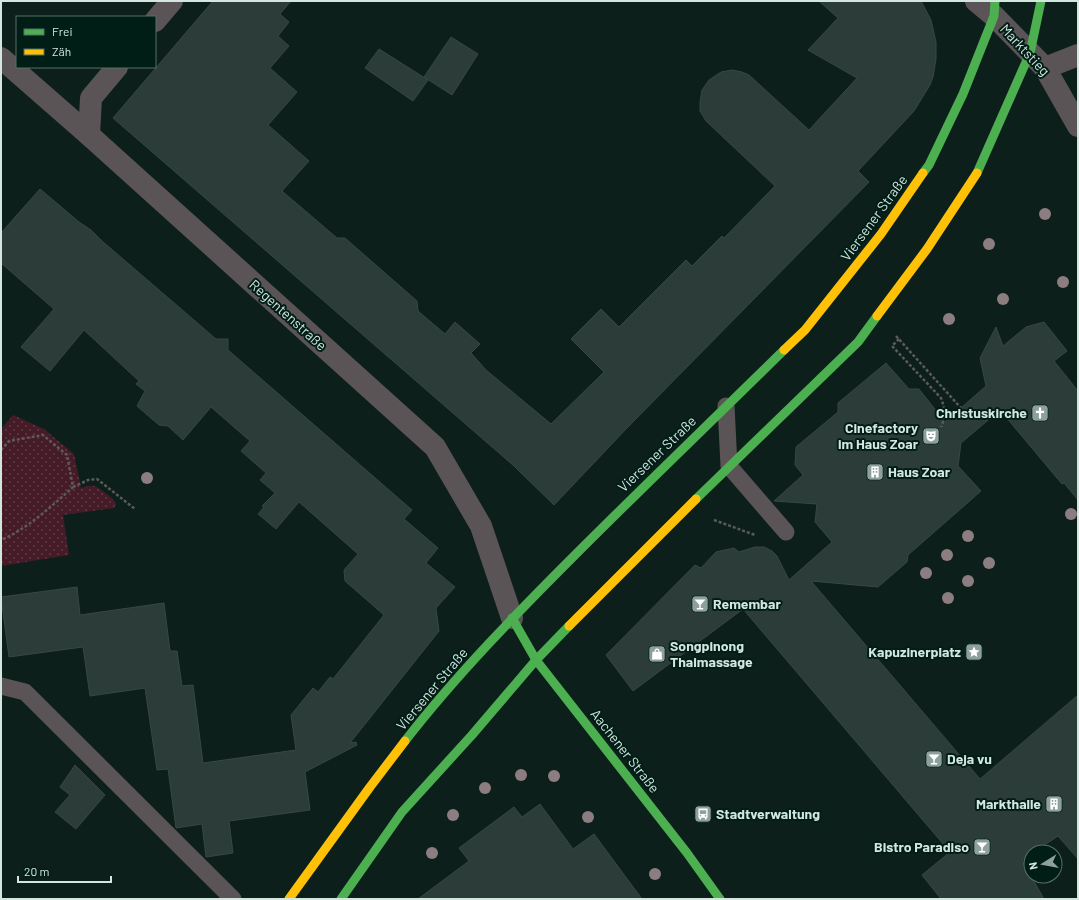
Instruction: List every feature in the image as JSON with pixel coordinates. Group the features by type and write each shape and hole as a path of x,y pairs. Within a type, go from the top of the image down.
{"main road":[{"path":"341,899 402,812 472,735 536,660 729,466 858,342 927,249 978,171 1030,53 1041,1"},
{"name":"Viersener Straße","path":"289,899 370,787 430,709 512,618 643,487 805,330 881,234 929,165 963,94 994,9"},
{"name":"Aachener Straße","path":"512,618 536,660 687,853 720,899"}],"street":[{"path":"156,21 172,1"},
{"name":"Marktstieg","path":"976,1 994,9 1030,53 1045,68 1078,126"},
{"path":"1045,68 1078,55"},
{"name":"Regentenstraße","path":"1,58 89,135 435,448 481,526 512,618"},
{"path":"89,135 91,98 116,68"}],"lane":[{"path":"726,406 729,466 786,532"},
{"path":"1,686 25,692 233,899"}],"path":[{"path":"899,339 892,346 941,398 945,408 944,419 941,427"},
{"path":"903,344 961,408"},
{"path":"1,450 9,441 43,435 67,455 73,487"},
{"path":"1,540 10,536 47,510 73,487 88,480 97,479 135,509"},
{"path":"686,510 752,534"}],"shaded area":[{"path":"13,415 44,429 74,454 81,488 94,486 106,493 114,500 116,504 114,508 63,515 69,555 1,566 1,429"}],"building":[{"path":"213,1 291,1 280,14 289,22 278,36 289,46 270,68 297,92 268,125 309,161 282,191 337,238 345,238 417,301 418,311 445,334 455,322 480,344 471,353 486,370 551,424 604,372 571,339 601,309 619,327 686,260 692,266 722,236 724,238 775,186 706,121 700,111 700,102 702,90 709,80 721,72 732,70 749,75 809,130 857,78 808,50 838,18 819,1 921,1 931,20 936,42 936,59 930,85 914,111 858,171 869,182 627,428 554,505 514,466 113,118"},
{"path":"451,37 478,54 452,95 424,77"},
{"path":"379,49 428,80 413,101 365,68"},
{"path":"40,189 79,222 91,230 216,339 228,339 228,350 412,510 404,519 438,548 426,563 455,587 436,608 439,631 350,743 356,742 357,745 305,772 310,810 229,821 233,853 206,857 202,824 176,828 168,769 157,770 145,688 90,696 83,647 9,657 1,597 77,587 80,615 164,603 170,651 177,651 182,686 193,685 203,763 296,750 291,715 313,688 318,692 330,677 333,679 384,615 345,581 344,570 358,554 299,502 276,529 258,514 264,507 262,506 275,493 260,480 266,473 241,451 250,441 211,407 183,440 168,426 159,425 137,406 145,391 136,384 139,381 84,330 50,371 21,347 54,309 1,263 1,233"},
{"path":"1044,322 1067,351 1054,361 1078,391 1078,500 1064,483 1062,484 1000,410 961,443 958,466 981,491 908,555 907,562 878,587 811,581 980,779 1078,695 1078,859 1058,836 1046,844 1023,844 1023,884 1036,884 1044,899 941,899 922,875 950,852 743,609 633,691 606,655 695,565 701,568 716,552 734,548 739,552 755,547 764,547 772,551 777,556 789,580 832,542 815,522 817,504 774,501 803,475 795,465 796,447 838,412 838,403 886,363 909,389 919,389 945,422 986,386 980,358 996,327 1003,346 1026,327"},
{"path":"75,765 105,795 76,829 55,812 70,795 60,787"},
{"path":"540,804 573,849 594,834 642,899 418,899 469,861 459,848 514,807 522,817"}],"traffic: fast":[{"path":"923,173 929,165 963,94 994,16 995,1"},
{"path":"977,173 1030,53 1041,1"},
{"path":"696,499 858,342 877,316"},
{"path":"405,741 466,668 532,598 784,350"},
{"path":"512,618 536,660 687,853 720,899"},
{"path":"341,899 402,812 472,735 536,660 569,626"}],"traffic: slow":[{"path":"784,350 805,330 881,234 923,173"},
{"path":"877,316 927,249 977,173"},
{"path":"569,626 696,499"},
{"path":"289,899 405,741"}],"place":[{"name":"Christuskirche","path":"1040,413"},
{"name":"Cinefactory im Haus Zoar","path":"931,436"},
{"name":"Haus Zoar","path":"875,472"},
{"name":"Remembar","path":"700,604"},
{"name":"Kapuzinerplatz","path":"974,652"},
{"name":"Songpinong Thaimassage","path":"657,654"},
{"name":"Deja vu","path":"934,759"},
{"name":"Markthalle","path":"1054,804"},
{"name":"Stadtverwaltung","path":"703,814"},
{"name":"Bistro Paradiso","path":"982,847"}]}
